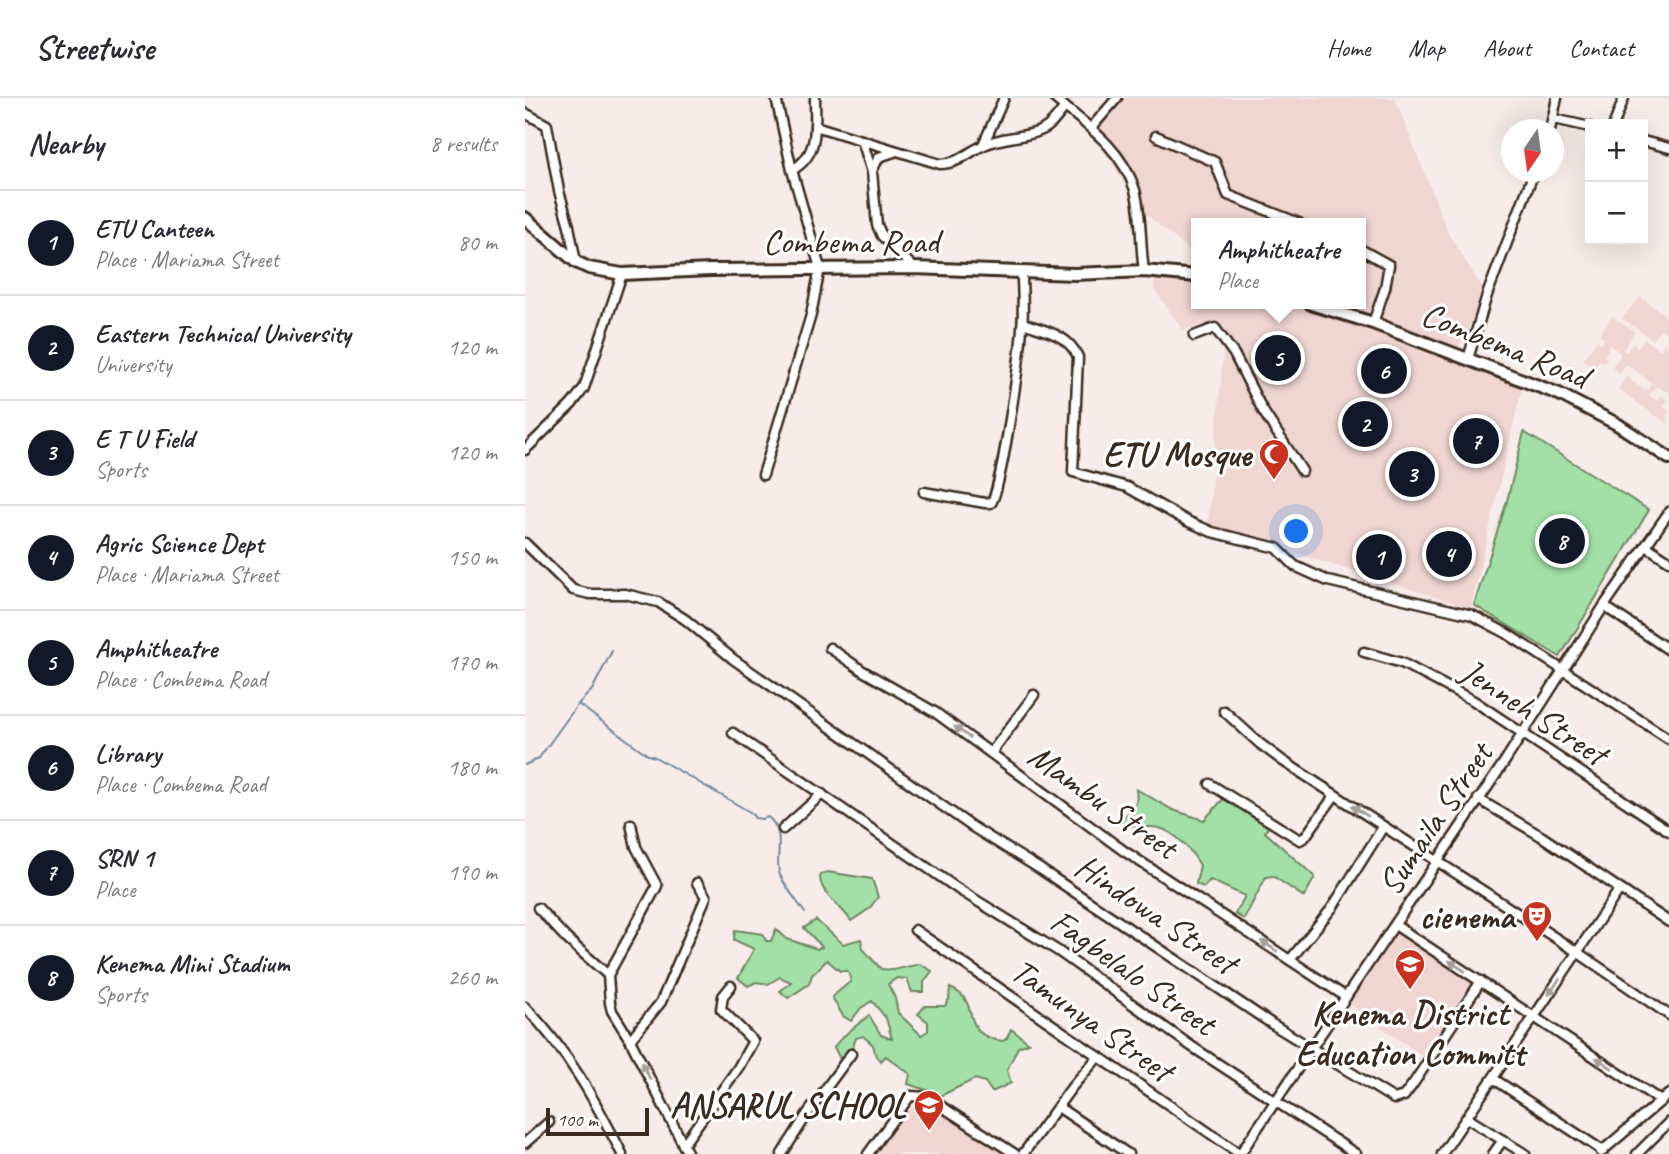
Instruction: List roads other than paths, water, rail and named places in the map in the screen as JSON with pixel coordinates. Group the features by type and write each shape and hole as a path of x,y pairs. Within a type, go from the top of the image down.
{"street":[{"path":"762,475 811,315 820,268 792,170 776,98"},
{"path":"792,170 801,165 811,153 815,98"},
{"path":"983,145 1004,98"},
{"path":"1054,98 1092,127 1118,157 1135,190 1144,271"},
{"path":"1092,127 1117,98"},
{"path":"1554,119 1557,98"},
{"path":"1616,119 1624,98"},
{"path":"815,126 940,164 950,164 983,145 1007,137 1039,132 1047,128 1065,107"},
{"path":"525,113 547,125 576,262"},
{"path":"1564,121 1585,126"},
{"path":"1156,136 1215,162 1228,195 1286,218"},
{"path":"862,140 872,172 877,225 882,236 913,268"},
{"path":"1648,142 1669,148"},
{"path":"872,172 879,158 886,153 897,151"},
{"path":"1468,359 1487,295 1531,182"},
{"name":"Combema Road","path":"525,218 576,262 589,268 622,274 913,268 1023,273 1112,274 1144,271 1191,276"},
{"path":"1366,252 1389,265 1385,288 1373,323"},
{"path":"924,492 985,503 994,499 1023,323 1023,273"},
{"path":"525,450 572,404 584,388 622,274"},
{"name":"Combema Road","path":"1327,309 1373,323 1559,394 1596,412 1669,458"},
{"path":"1023,323 1062,337 1073,347 1078,357 1073,472 1127,487 1212,532 1277,548 1303,571 1328,581 1472,615 1506,632 1669,739"},
{"path":"1193,336 1215,328 1234,354 1263,411 1302,471"},
{"name":"Sumaila Street","path":"1240,1154 1669,512"},
{"name":"Hindowa Street","path":"525,543 573,590 581,593 625,594 658,602 733,659 971,826 1388,1096 1400,1099 1436,1052 1481,981"},
{"path":"1646,545 1669,561"},
{"path":"1604,606 1669,650"},
{"name":"Mambu Street","path":"830,648 863,671 936,713 1124,851 1346,997"},
{"name":"Jenneh Street","path":"1364,652 1402,663 1474,701 1669,831"},
{"path":"991,753 1034,695"},
{"path":"1224,711 1259,743 1335,795 1669,1015"},
{"name":"Fagbelalo Street","path":"733,733 958,889 1066,956 1191,1046 1356,1154"},
{"path":"1210,784 1300,840 1335,795"},
{"path":"783,829 822,794"},
{"path":"1478,799 1541,836 1669,922"},
{"path":"631,824 633,838 657,886 608,975 611,1011 630,1040 688,1154"},
{"path":"1290,960 1332,908 1383,827"},
{"path":"630,1040 661,1002 694,921 706,901 697,883"},
{"path":"1442,1154 1619,890"},
{"path":"538,908 566,939 608,975"},
{"path":"1395,925 1661,1101"},
{"name":"Tamunya Street","path":"915,930 1240,1154"},
{"path":"683,1145 738,1068 753,1041 721,1009 723,996 731,986"},
{"path":"525,1007 553,1038 584,1081 622,1154"},
{"path":"782,1154 851,1054"},
{"path":"1023,1154 1098,1057"},
{"path":"1494,1079 1601,1152 1669,1094"},
{"path":"868,1154 910,1096 914,1095 927,1097 1015,1154"},
{"path":"1058,1107 1128,1154"},
{"path":"1467,1118 1525,1154"},
{"path":"525,1143 549,1122"},
{"path":"1637,1154 1669,1122"},
{"path":"1493,1154 1503,1140"}],"waterway":[{"path":"525,765 539,758 578,704 592,690 612,651"},
{"path":"578,704 648,755 750,812 755,818 768,817 779,838 780,875 805,913"}],"place":[{"name":"Amphitheatre","path":"1278,358"},
{"name":"Library","path":"1384,371"},
{"name":"Eastern Technical University","path":"1365,424"},
{"name":"SRN 1","path":"1476,441"},
{"name":"E T U Field","path":"1412,474"},
{"name":"ETU Mosque","path":"1274,481"},
{"name":"Kenema Mini Stadium","path":"1562,541"},
{"name":"Agric Science Dept","path":"1449,554"},
{"name":"ETU Canteen","path":"1379,557"},
{"name":"cienema","path":"1537,943"},
{"name":"Kenema District Education Committ","path":"1410,991"},
{"name":"ANSARUL SCHOOL","path":"929,1132"}]}
